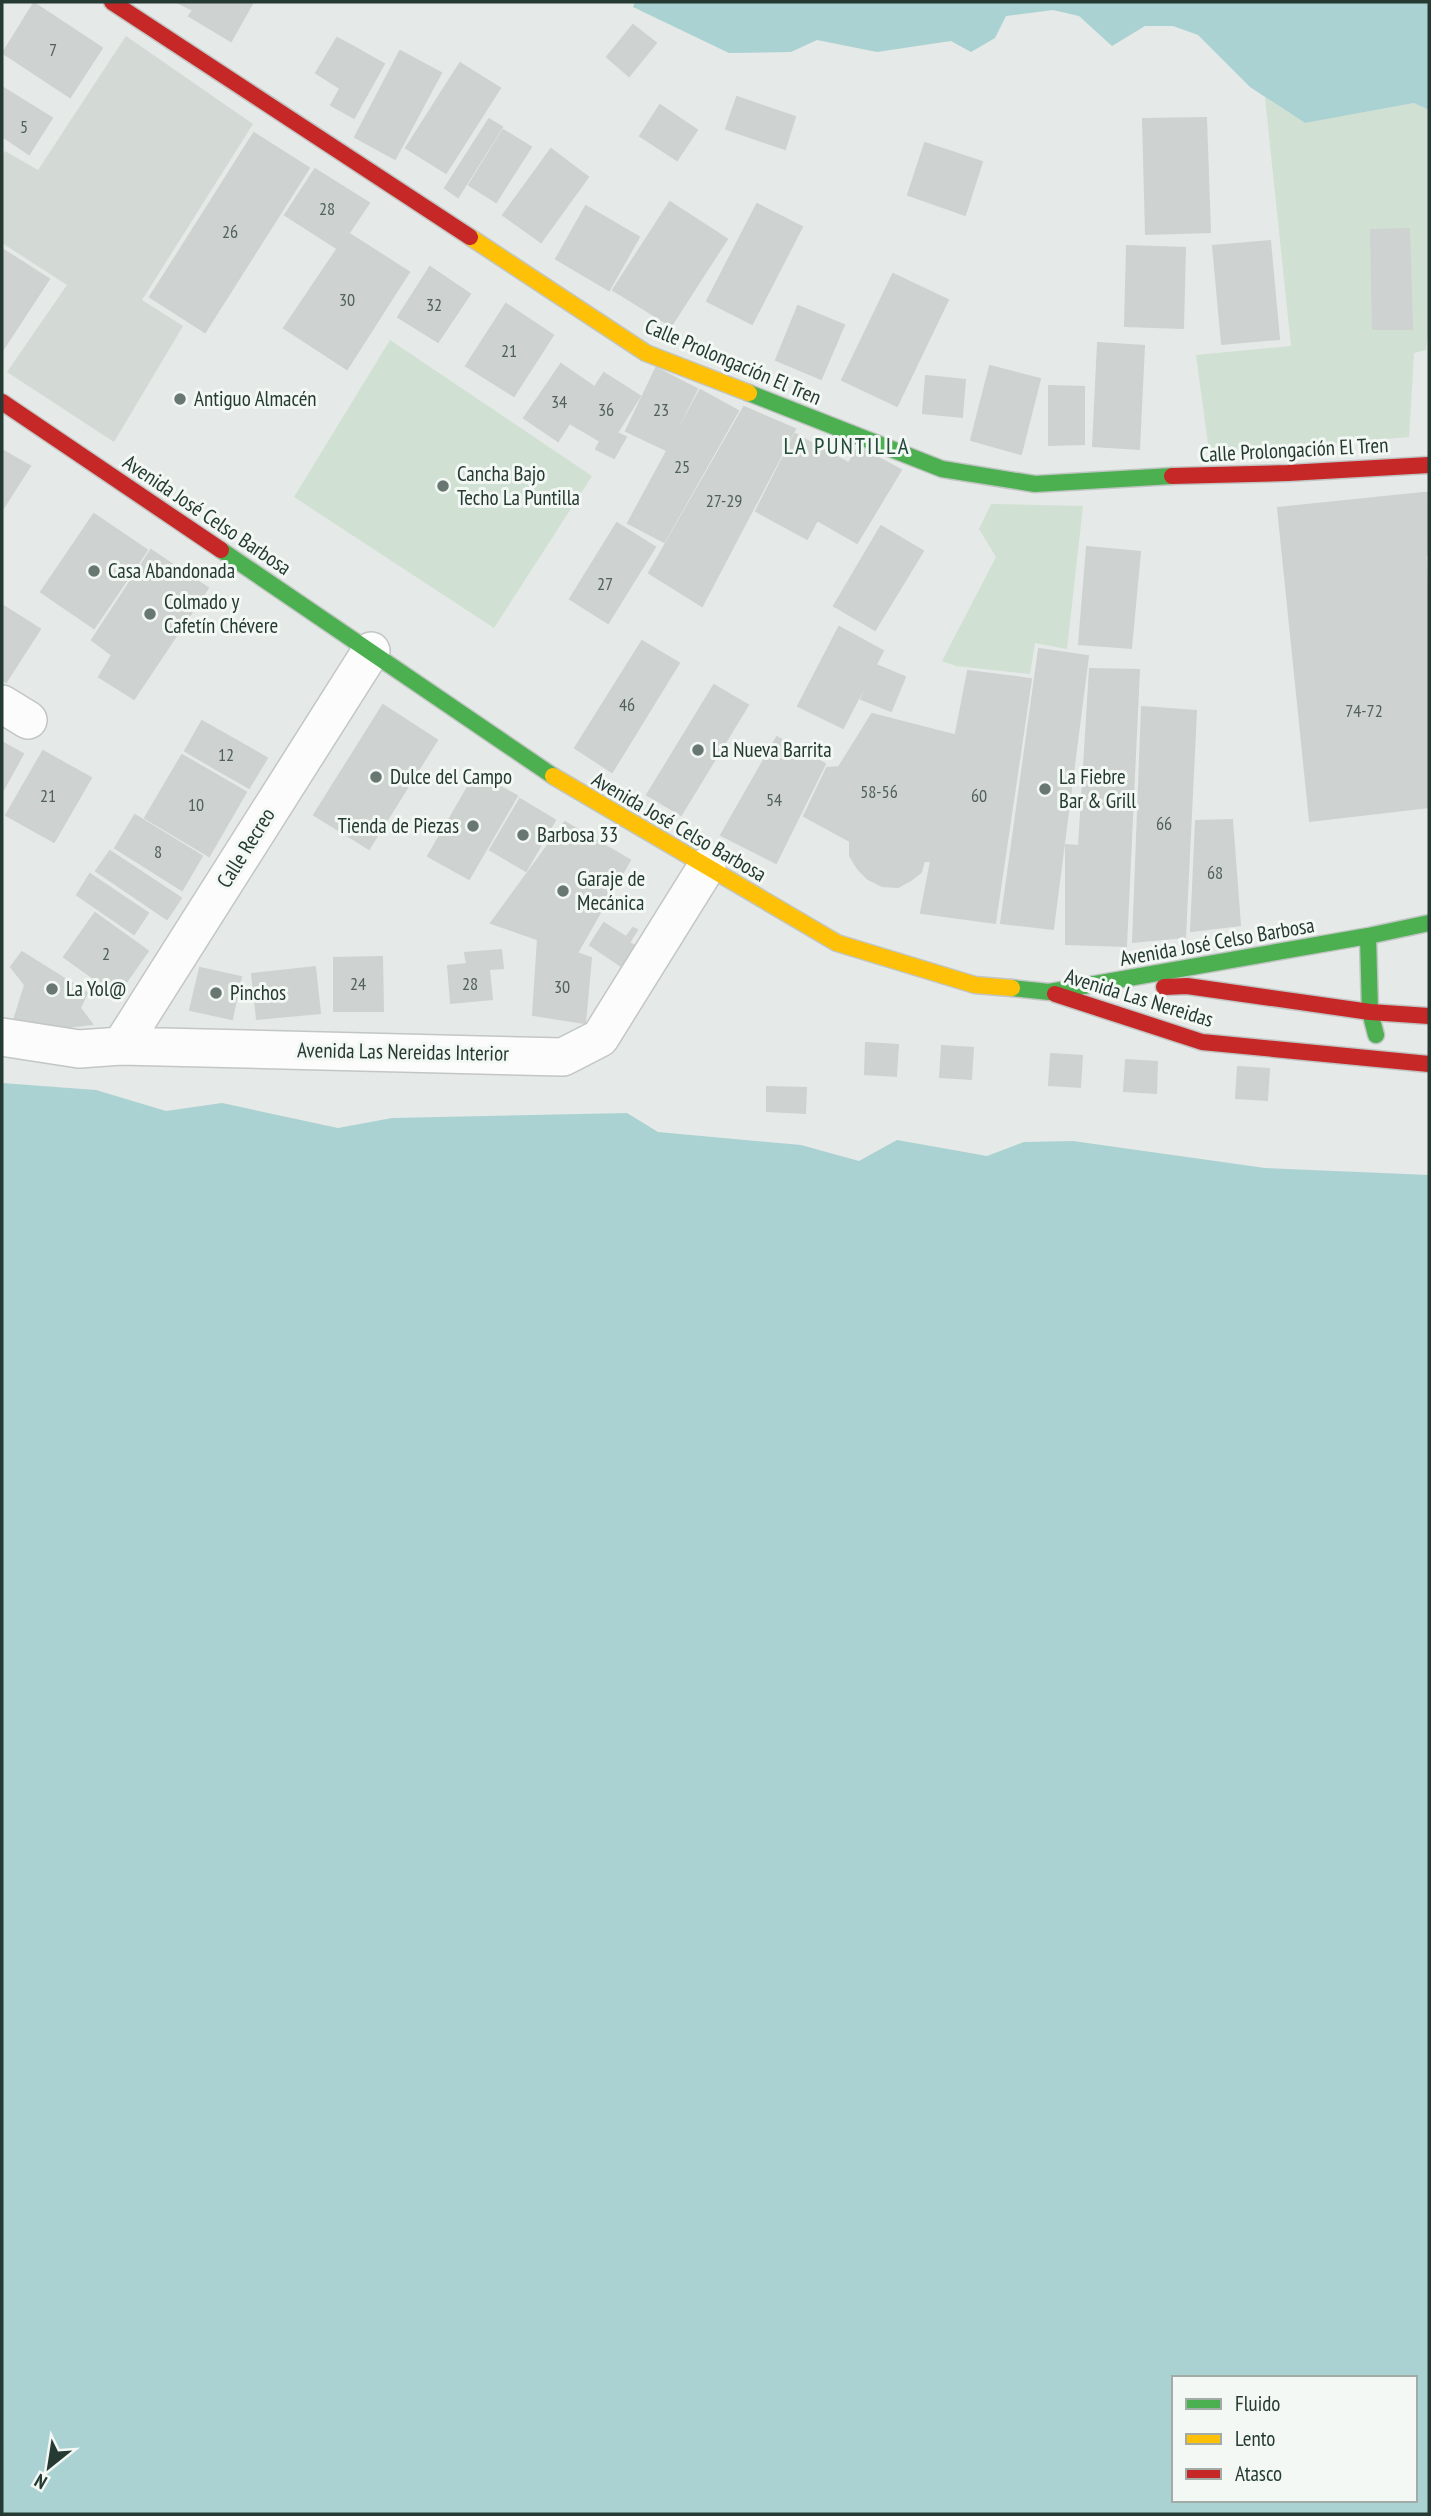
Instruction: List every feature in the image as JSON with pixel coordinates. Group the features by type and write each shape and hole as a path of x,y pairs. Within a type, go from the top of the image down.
{"street":[{"name":"Calle Prolongación El Tren","path":"113,2 646,353 942,469 1035,484 1429,465"},
{"name":"Avenida José Celso Barbosa","path":"2,402 565,785 837,943 975,985 1049,992 1429,923"},
{"name":"Calle Recreo","path":"121,1046 371,651"},
{"name":"Avenida Las Nereidas Interior","path":"2,1037 79,1049 121,1046 563,1056 600,1038 707,866"},
{"path":"1368,936 1370,1012 1383,1060"},
{"name":"Avenida Las Nereidas","path":"1049,992 1186,986 1370,1012 1429,1016"},
{"name":"Avenida Las Nereidas","path":"1049,992 1202,1042 1429,1064"}],"shaded area":[{"path":"126,36 253,124 142,300 183,326 114,442 7,372 67,285 2,243 2,156 5,151 38,170"}],"green space":[{"path":"1265,97 1305,123 1414,103 1429,110 1429,325 1426,350 1414,353 1409,437 1257,450 1209,451 1196,355 1291,346"},
{"name":"Cancha Bajo Techo La Puntilla","path":"390,340 592,476 494,628 294,497"},
{"path":"991,504 1083,506 1067,649 1035,643 1030,674 956,666 942,661 996,557 979,529"}],"water":[{"path":"635,2 1429,2 1429,110 1414,103 1305,123 1250,87 1198,35 1173,26 1145,26 1112,46 1079,16 1053,10 1006,16 995,38 971,52 951,41 877,52 817,40 791,52 729,53 633,7"},
{"path":"2,1083 96,1090 166,1111 222,1103 338,1128 392,1118 627,1113 658,1132 801,1145 859,1161 897,1140 987,1156 1024,1142 1073,1141 1265,1168 1429,1175 1429,2514 2,2514"}],"building":[{"path":"177,2 253,2 231,41 189,16 193,10"},
{"path":"34,3 102,48 70,97 3,53"},
{"path":"633,25 656,43 629,76 607,57"},
{"path":"337,38 361,51 340,88 316,73"},
{"path":"361,51 384,64 354,118 331,105"},
{"path":"400,51 441,73 395,159 355,137"},
{"path":"460,63 500,88 446,173 406,148"},
{"path":"2,87 52,118 29,154 2,136"},
{"path":"737,97 795,117 785,149 726,129"},
{"path":"660,105 697,130 677,160 640,136"},
{"path":"1206,118 1210,232 1146,234 1143,119"},
{"path":"489,119 502,127 458,197 445,188"},
{"path":"503,130 531,147 496,202 469,185"},
{"path":"254,133 309,168 205,332 150,297"},
{"path":"925,143 982,162 965,215 908,195"},
{"path":"551,149 588,177 541,242 503,215"},
{"path":"315,169 369,203 338,249 285,215"},
{"path":"670,202 727,239 671,326 613,290"},
{"path":"757,204 802,227 752,324 707,301"},
{"path":"586,206 639,237 609,290 556,259"},
{"path":"1409,229 1412,329 1373,329 1371,230"},
{"path":"348,233 409,272 347,369 284,328"},
{"path":"1270,241 1279,339 1222,344 1213,246"},
{"path":"1127,246 1185,248 1183,328 1125,326"},
{"path":"2,249 49,279 2,351"},
{"path":"430,267 470,294 438,342 398,317"},
{"path":"893,274 948,300 897,406 842,380"},
{"path":"506,304 553,335 514,396 466,366"},
{"path":"798,306 844,325 821,379 776,360"},
{"path":"1098,343 1144,346 1139,449 1093,446"},
{"path":"561,364 593,386 558,441 524,418"},
{"path":"990,366 1040,379 1021,454 971,440"},
{"path":"656,368 697,389 666,450 626,431"},
{"path":"604,373 640,396 617,433 626,437 614,458 596,449 600,441 571,424"},
{"path":"926,376 965,380 962,417 923,413"},
{"path":"1049,386 1084,387 1084,444 1049,445"},
{"path":"700,390 738,411 664,542 628,523"},
{"path":"744,407 795,429 702,606 649,573"},
{"path":"795,434 848,463 807,539 756,511"},
{"path":"858,447 901,470 857,543 817,520"},
{"path":"2,450 30,466 2,510"},
{"path":"1422,493 1429,614 1429,807 1310,821 1278,508"},
{"path":"1422,493 1429,493 1429,555 1427,555"},
{"name":"Casa Abandonada","path":"94,514 147,550 94,628 41,592"},
{"path":"617,523 655,547 608,623 570,599"},
{"path":"881,526 923,551 875,630 834,606"},
{"path":"1087,547 1140,552 1131,648 1079,644"},
{"name":"Colmado y Cafetín Chévere","path":"151,550 208,588 134,699 99,677 112,655 92,640"},
{"path":"2,605 40,629 6,682 2,679"},
{"path":"839,627 883,651 843,728 798,706"},
{"path":"642,641 679,663 612,772 575,748"},
{"name":"La Fiebre Bar & Grill","path":"1039,649 1088,656 1053,929 1001,923"},
{"path":"876,665 905,677 891,711 861,699"},
{"path":"1090,669 1139,670 1126,946 1066,944 1066,845 1079,846"},
{"path":"968,671 1031,679 995,923 921,913"},
{"name":"La Nueva Barrita","path":"714,685 748,705 681,815 647,795"},
{"name":"Dulce del Campo","path":"383,705 437,740 369,849 314,815"},
{"path":"1142,707 1196,711 1185,937 1133,942"},
{"path":"872,714 954,735 931,861 924,861 921,872 898,887 882,886 868,879 850,856 850,841 804,816 827,768 839,767"},
{"path":"202,721 267,758 249,788 185,751"},
{"path":"777,737 825,764 776,863 721,835"},
{"path":"2,742 23,754 2,792"},
{"path":"43,751 91,778 54,842 6,815"},
{"path":"182,755 246,792 209,856 145,818"},
{"name":"Tienda de Piezas","path":"476,773 517,796 469,879 428,856"},
{"name":"Barbosa 33","path":"520,799 555,820 526,871 490,850"},
{"path":"135,815 202,856 182,890 115,848"},
{"path":"1232,820 1240,925 1191,931 1196,821"},
{"name":"Garaje de Mecánica","path":"565,822 630,860 577,953 491,923"},
{"path":"110,851 181,898 167,919 96,871"},
{"path":"90,874 148,913 134,934 77,895"},
{"path":"95,913 148,951 117,995 64,957"},
{"path":"604,923 626,937 633,928 637,930 629,943 636,946 621,966 590,945"},
{"path":"538,939 591,958 585,1023 533,1015"},
{"path":"501,950 503,968 489,969 492,999 451,1003 448,966 467,964 465,953"},
{"name":"La Yol@","path":"22,952 87,993 80,1008 92,1024 60,1028 14,1020 25,985 11,967"},
{"path":"382,957 383,1011 334,1011 334,958"},
{"path":"315,967 320,1013 257,1019 252,974"},
{"name":"Pinchos","path":"200,968 241,977 232,1019 190,1010"},
{"path":"866,1043 898,1045 896,1076 865,1074"},
{"path":"942,1046 973,1048 971,1079 940,1077"},
{"path":"1051,1054 1082,1056 1080,1087 1049,1085"},
{"path":"1126,1060 1157,1062 1156,1093 1124,1091"},
{"path":"1238,1067 1269,1069 1267,1100 1236,1098"},
{"path":"767,1087 806,1088 805,1113 767,1111"}],"traffic: fast":[{"path":"749,393 942,469 1035,484 1172,476"},
{"path":"221,550 553,776"},
{"path":"1012,988 1049,992 1429,923"},
{"path":"1368,936 1370,1012 1376,1035"}],"traffic: slow":[{"path":"470,237 646,353 749,393"},
{"path":"553,776 837,943 975,985 1012,988"}],"traffic: jam":[{"path":"112,2 470,237"},
{"path":"2,402 221,550"},
{"path":"1172,476 1429,465"},
{"path":"1164,987 1187,986 1370,1012 1429,1016"},
{"path":"1055,994 1202,1042 1429,1064"}],"place":[{"name":"Antiguo Almacén","path":"180,399"},
{"name":"Cancha Bajo Techo La Puntilla","path":"443,486"},
{"name":"Casa Abandonada","path":"94,571"},
{"name":"Colmado y Cafetín Chévere","path":"150,614"},
{"name":"La Nueva Barrita","path":"698,750"},
{"name":"Dulce del Campo","path":"376,777"},
{"name":"La Fiebre Bar & Grill","path":"1045,789"},
{"name":"Tienda de Piezas","path":"473,826"},
{"name":"Barbosa 33","path":"523,835"},
{"name":"Garaje de Mecánica","path":"563,891"},
{"name":"La Yol@","path":"52,989"},
{"name":"Pinchos","path":"216,993"}],"district":[{"name":"LA PUNTILLA","path":"847,446"}]}
